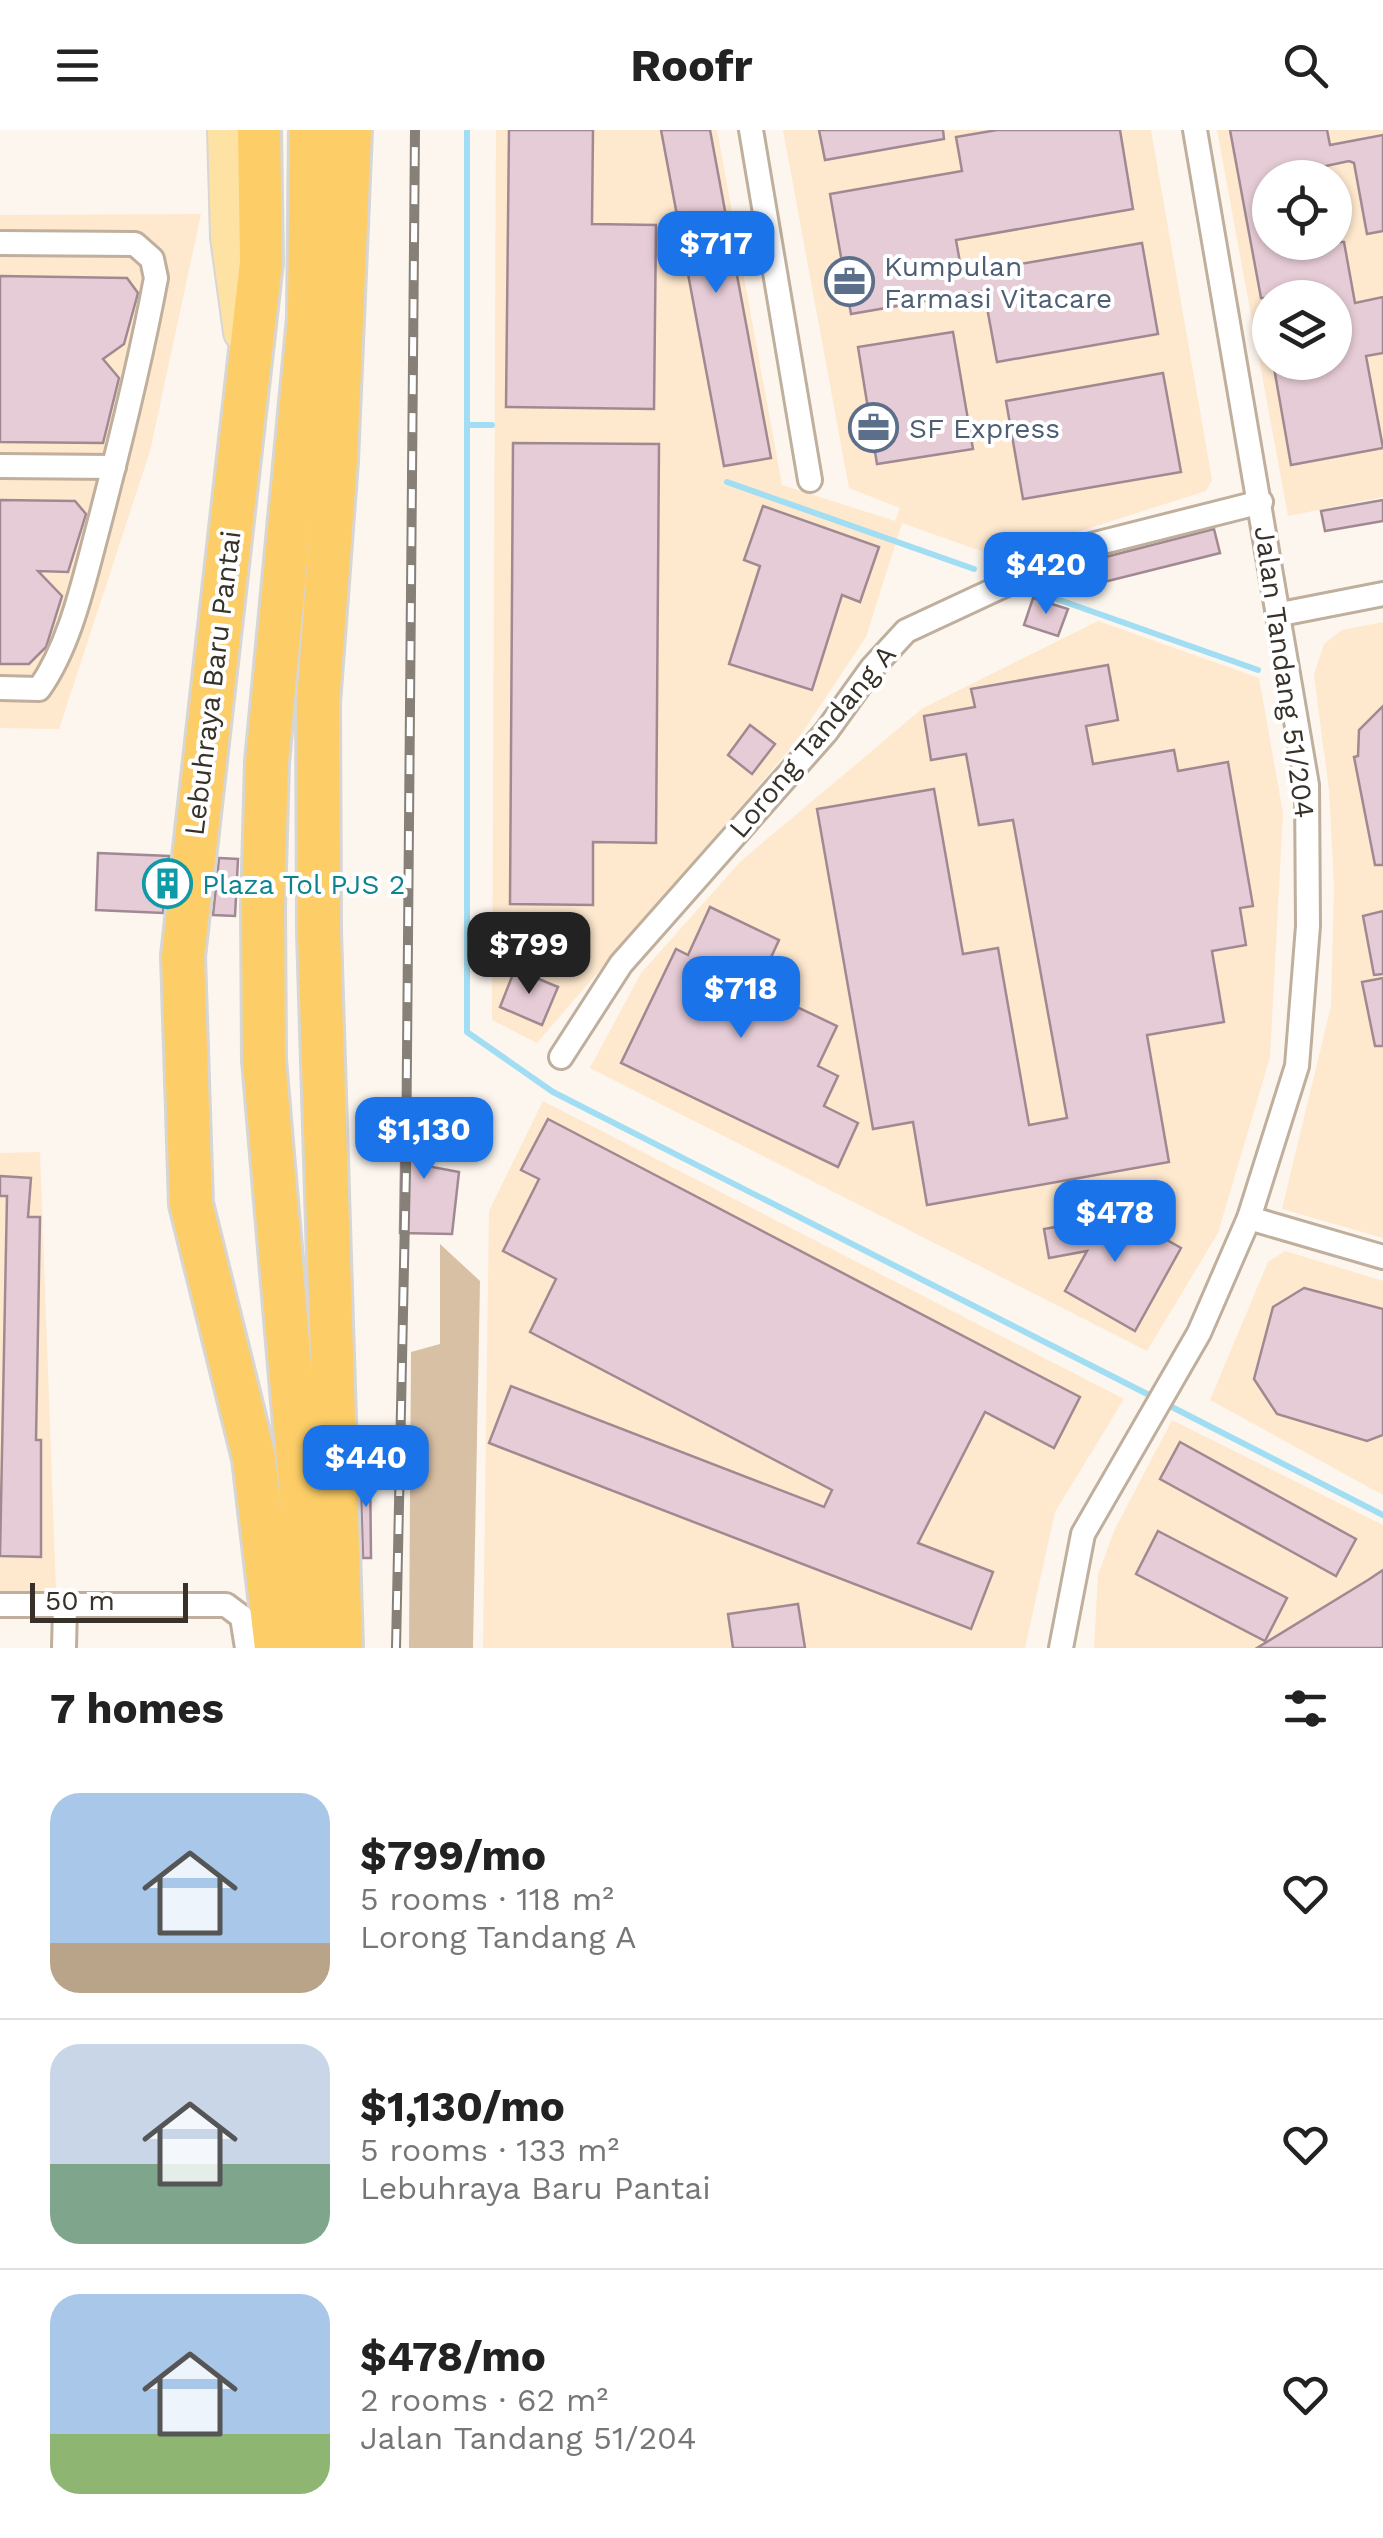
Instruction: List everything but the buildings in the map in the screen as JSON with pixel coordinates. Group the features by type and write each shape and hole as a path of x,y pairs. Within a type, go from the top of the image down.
{"highway":[{"name":"Lebuhraya Baru Pantai","path":"257,1644 254,1458 191,1204 185,1126 185,908 249,379 260,262 259,130"},
{"path":"249,379 283,262 291,194 291,130"},
{"name":"Lebuhraya Baru Pantai","path":"312,130 309,318 267,762 263,906 264,1060 314,1648"},
{"path":"342,130 350,201"},
{"path":"341,1648 318,932 318,703 350,201 350,130"}],"main road":[{"path":"227,130 230,237 249,379"}],"street":[{"path":"752,130 810,480"},
{"name":"Jalan Tandang 51/204","path":"1062,1648 1083,1534 1199,1332 1249,1218 1297,1066 1308,926 1307,785 1281,614 1195,130"},
{"path":"0,243 134,244 152,259 156,278 141,360 114,466 85,576 54,668 39,689 0,688"},
{"path":"0,466 114,466"},
{"name":"Lorong Tandang A","path":"562,1056 620,964 826,732 872,668 906,631 997,585 1091,545 1261,502"},
{"path":"1281,614 1383,594"},
{"path":"1249,1218 1383,1258"},
{"path":"0,1605 226,1605 242,1617 257,1644"},
{"path":"64,1648 65,1606"}],"shaded area":[{"path":"496,130 717,130 782,485 895,521 900,508 849,488 783,130 1151,130 1212,480 1206,491 998,557 902,523 866,637 796,742 537,1043 492,1020"},
{"path":"1217,130 1383,130 1383,497 1288,516 1263,380 1352,380 1352,280 1252,280 1252,320"},
{"path":"201,214 150,451 59,729 0,728 0,215"},
{"path":"1098,621 1259,678 1283,813 1270,1057 1218,1233 1147,1351 590,1068 641,973 741,861 923,708"},
{"path":"1383,622 1383,1238 1282,1209 1331,1006 1334,885 1329,790 1314,675 1324,644 1342,630"},
{"path":"543,1101 1124,1399 1055,1512 1025,1648 483,1648 489,1211"},
{"path":"40,1152 56,1592 0,1592 0,1153"},
{"path":"440,1244 480,1281 473,1648 409,1648 411,1352 440,1344"},
{"path":"1285,1251 1383,1281 1383,1495 1210,1400 1268,1262"},
{"path":"1172,1420 1383,1525 1383,1648 1094,1648 1098,1575 1114,1531"}],"waterway":[{"path":"467,130 467,1032 553,1092 1155,1398"},
{"path":"467,425 492,425"},
{"path":"727,482 974,569"},
{"path":"1034,591 1258,670"},
{"path":"1166,1404 1383,1515"}],"railway":[{"path":"396,1648 406,1169 415,130"}],"place":[{"name":"Kumpulan Farmasi Vitacare","path":"849,282"},
{"name":"SF Express","path":"874,428"},
{"name":"Plaza Tol PJS 2","path":"167,884"}]}
